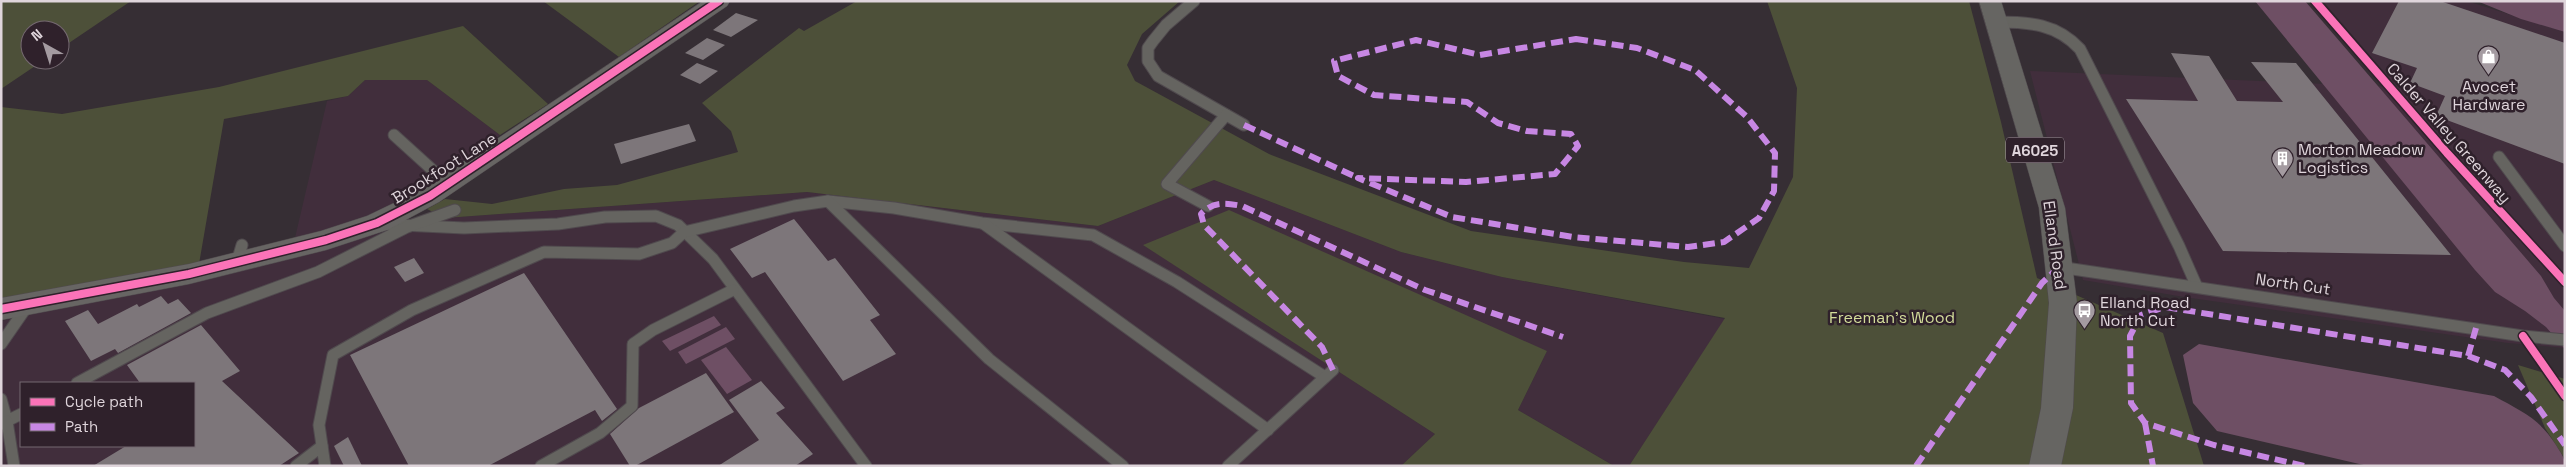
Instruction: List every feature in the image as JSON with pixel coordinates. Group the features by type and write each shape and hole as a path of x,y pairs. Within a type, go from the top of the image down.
{"main road":[{"name":"Elland Road","path":"1993,12 2052,208 2059,267 2063,303 2057,408 2046,466"}],"street":[{"name":"Brookfoot Lane","path":"14,307 189,274 239,254 326,240 377,223 430,196 720,1"}],"lane":[{"path":"1194,1 1165,27 1149,46 1147,56 1149,65 1158,76 1244,125"},
{"path":"1993,12 2047,25 2072,38 2080,49 2179,246 2197,287"},
{"path":"1208,206 1167,184 1226,115"},
{"path":"394,135 436,174 451,182"},
{"path":"2499,157 2564,246"},
{"path":"828,201 989,359 1124,466"},
{"path":"325,466 319,426 333,355 412,310 544,252 639,254 672,243 684,232 794,206 828,201 894,208 982,223 1093,235 1177,282 1329,374 1228,466"},
{"path":"79,382 207,313 318,272 406,227 455,210"},
{"path":"377,223 406,227 464,228 558,224 605,217 656,216 678,226 713,259 733,290 866,466"},
{"path":"982,223 1268,430"},
{"name":"North Cut","path":"2059,267 2522,336 2565,340"},
{"path":"541,466 597,437 614,425 632,406 630,370 633,344 653,330 733,290"},
{"path":"1,344 14,307"},
{"path":"1,399 4,423 14,466"},
{"path":"4,423 20,415"},
{"path":"296,466 322,446"}],"shaded area":[{"path":"2255,1 2305,1 2541,276 2554,298 2565,311 2565,349 2546,327 2495,292 2475,270"},
{"path":"2323,1 2467,1 2565,32 2565,348 2508,343 2184,297 2083,280 2030,71 2397,87"},
{"path":"2477,1 2565,1 2565,32 2521,19"},
{"path":"365,80 427,80 500,135 430,184 386,209 334,230 294,242 327,101 348,96"},
{"path":"1214,180 1401,252 1502,277 1725,319 1629,466 1614,466 1518,410 1547,351 1144,245 1435,434 1401,466 1,466 1,321 445,218 807,192 1098,226"},
{"path":"714,316 721,325 670,351 662,341"},
{"path":"726,327 735,339 686,364 678,352"},
{"path":"2199,344 2494,396 2529,416 2543,428 2561,452 2565,466 2368,466 2217,431 2193,403 2183,355"},
{"path":"726,347 752,380 727,394 701,360"}],"green space":[{"path":"1,1 131,1 70,42 70,20 20,20 20,70 29,70 1,89"},
{"path":"543,1 700,1 619,57"},
{"name":"Freeman's Wood","path":"857,1 1180,1 1142,34 1127,65 1135,81 1269,154 1471,231 1684,262 1749,268 1793,177 1797,88 1767,1 1969,1 2001,122 2037,278 2163,333 2204,466 1629,466 1725,318 1502,277 1401,252 1214,180 1098,226 807,192 445,218 427,209 445,199 492,204 564,189 617,185 738,152 731,131 702,103 799,28 804,31"},
{"path":"463,26 548,104 500,135 427,80 365,80 348,96 224,119 199,264 1,300 1,107 62,114 219,87"},
{"path":"1229,210 1547,351 1518,410 1614,466 1401,466 1435,434 1143,245"},
{"path":"2518,365 2565,379 2565,459 2545,428"}],"building":[{"name":"Avocet Hardware","path":"2399,1 2440,1 2565,43 2565,164 2436,116 2445,96 2410,83 2417,68 2372,53"},
{"path":"736,13 758,20 731,37 713,30"},
{"path":"707,38 725,45 703,60 685,53"},
{"name":"Morton Meadow Logistics","path":"2171,53 2209,56 2237,101 2283,102 2251,62 2296,63 2451,255 2223,251 2126,99 2198,101"},
{"path":"697,63 718,71 700,84 680,75"},
{"path":"689,124 696,141 621,164 614,144"},
{"path":"794,219 828,261 835,258 880,315 870,320 896,354 843,381 765,272 752,278 730,249"},
{"path":"414,258 424,273 405,282 394,267"},
{"path":"524,273 617,409 602,421 595,410 488,466 409,466 350,355"},
{"path":"161,296 168,304 178,299 191,313 118,353 115,349 91,361 65,321 88,310 98,324 137,304 139,307"},
{"path":"201,325 240,371 222,381 299,453 279,466 93,466 124,447 195,447 195,382 139,382 127,365"},
{"path":"706,373 734,412 635,466 630,466 610,434 639,408"},
{"path":"761,381 785,408 776,413 813,454 795,466 718,466 759,440 729,400"},
{"path":"348,437 362,466 344,466 334,446"}],"marked path":[{"path":"1244,125 1346,173 1452,217 1573,237 1688,247 1724,242 1759,218 1774,191 1775,153 1747,117 1695,70 1637,48 1576,39 1480,55 1416,40 1334,61 1338,76 1374,95 1467,102 1498,123 1527,131 1571,134 1578,146 1555,174 1466,182 1419,179 1358,178"},
{"path":"1333,370 1322,347 1204,225 1201,214 1205,209 1219,203 1242,206 1425,290 1563,337"},
{"path":"1916,466 2042,283 2059,267"},
{"path":"2304,466 2214,445 2145,423 2131,403 2130,336 2141,315 2165,307 2468,356 2505,370 2531,397 2565,445"},
{"path":"2468,356 2476,328"},
{"path":"2145,423 2153,466"}],"cycle path":[{"path":"1,309 189,274 326,240 377,223 430,196 719,1"},
{"name":"Calder Valley Greenway","path":"2315,1 2447,153 2565,282"},
{"path":"2523,336 2565,396"}],"place":[{"name":"Avocet Hardware","path":"2489,76"},
{"name":"Morton Meadow Logistics","path":"2282,177"},
{"name":"Elland Road North Cut","path":"2084,330"}]}
